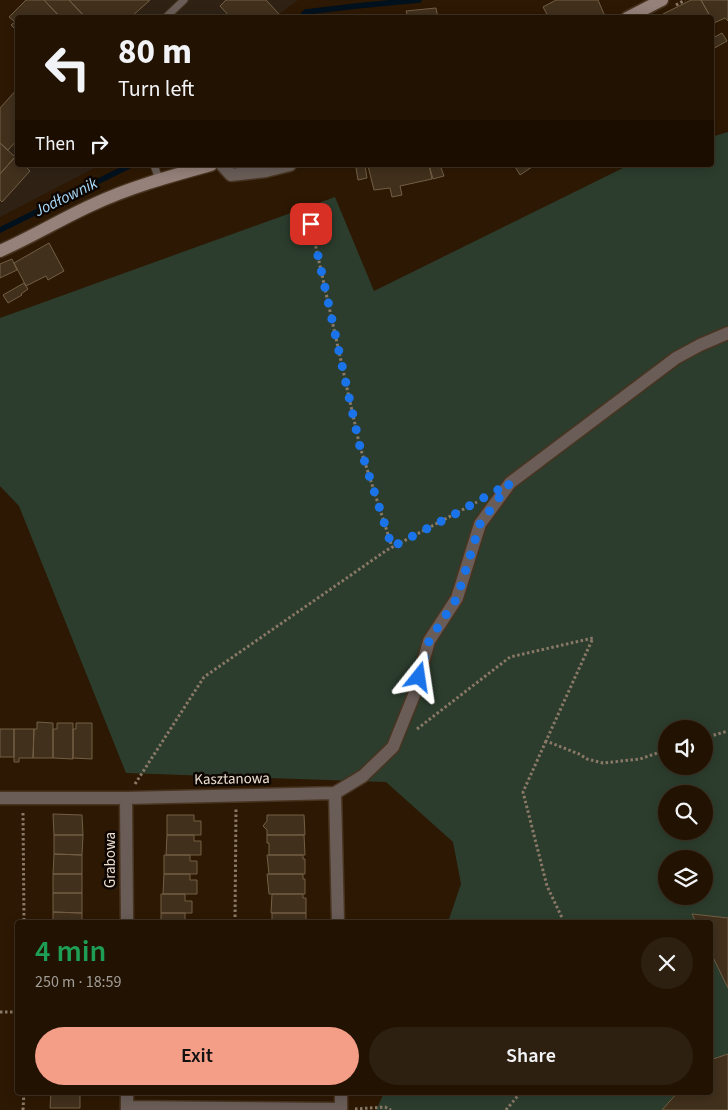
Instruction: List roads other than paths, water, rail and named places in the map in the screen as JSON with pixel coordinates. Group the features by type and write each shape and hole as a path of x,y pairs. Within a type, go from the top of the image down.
{"street":[{"path":"633,15 662,0"},
{"path":"0,251 28,239 92,204 159,179 204,167"},
{"path":"224,167 231,175 282,167"},
{"path":"338,920 335,793 363,776 394,747 414,695 429,641 457,598 480,524 510,483 676,358 728,333"},
{"name":"Kasztanowa","path":"0,798 126,798 335,793"},
{"name":"Grabowa","path":"126,798 127,920"},
{"path":"127,1095 127,1108 341,1110 341,1095"}],"lane":[{"path":"168,15 184,0"},
{"path":"155,167 159,179"}],"waterway":[{"name":"Jodłownik","path":"303,15 306,12 419,0"},
{"name":"Jodłownik","path":"0,230 127,167"}]}
